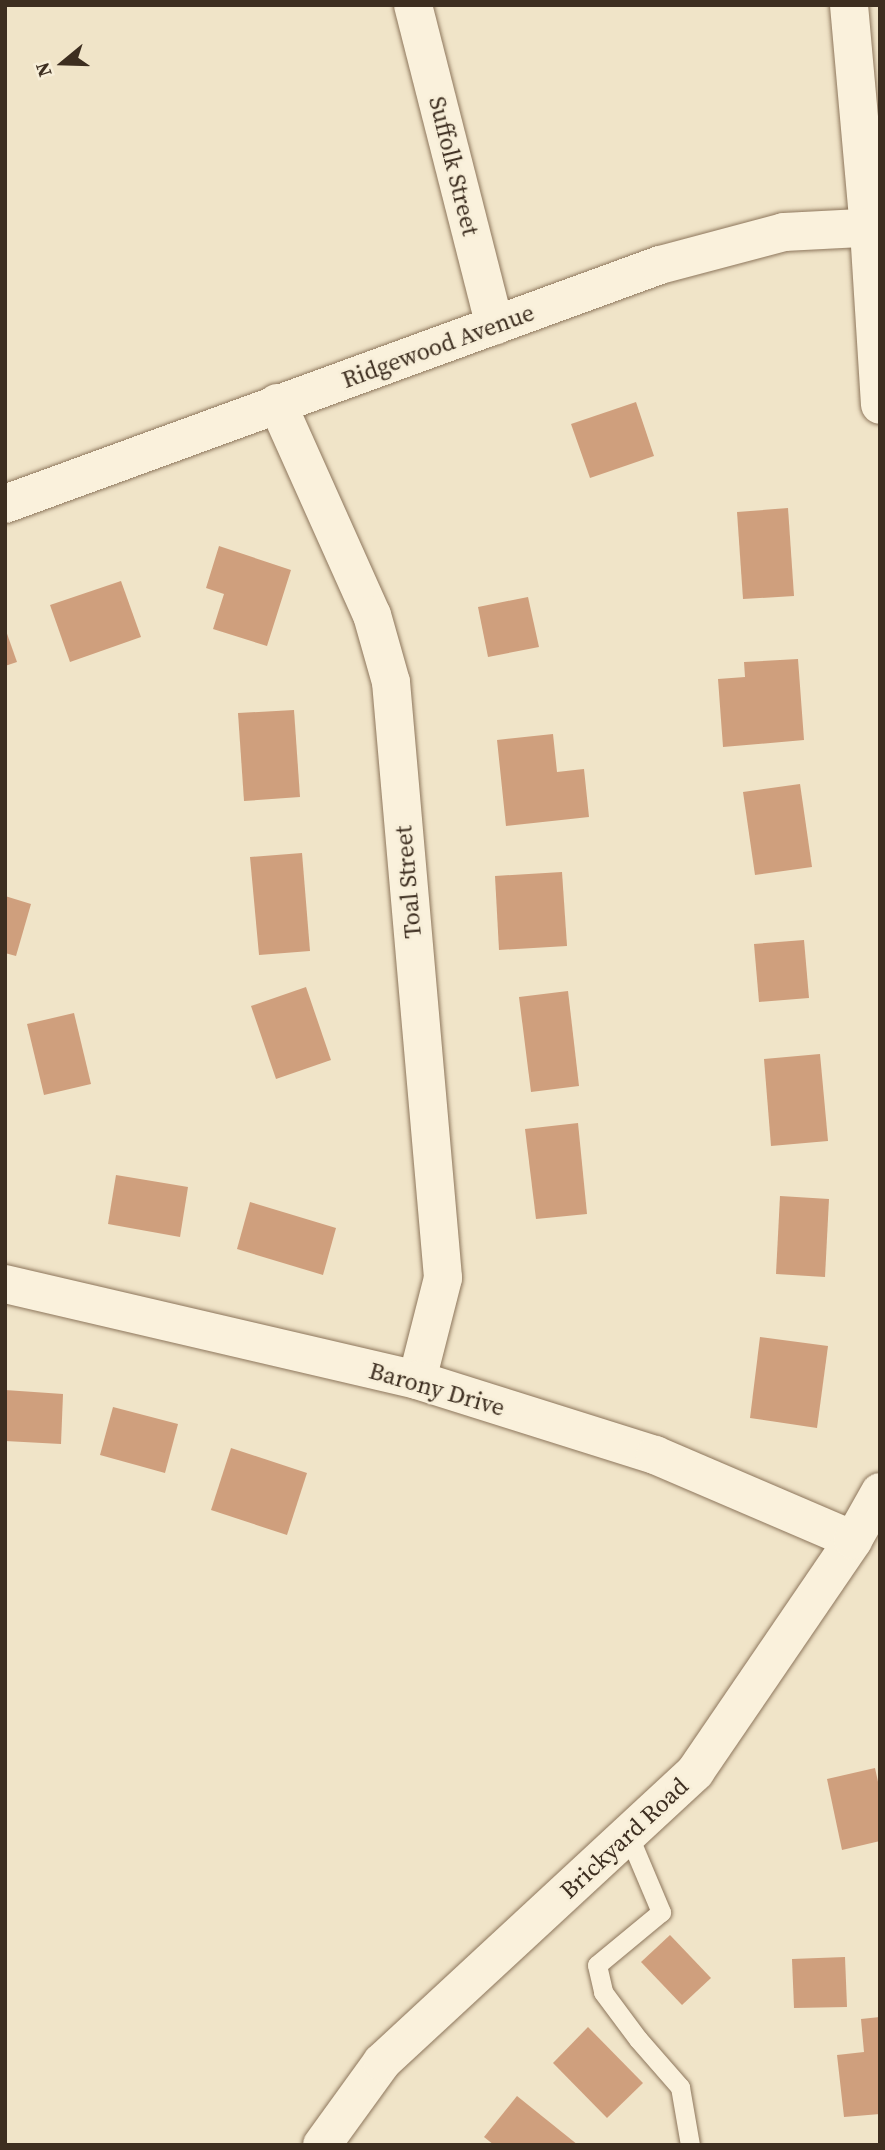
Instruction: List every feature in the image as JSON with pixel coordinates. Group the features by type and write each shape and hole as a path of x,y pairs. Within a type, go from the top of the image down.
{"street":[{"name":"Suffolk Street","path":"413,5 495,326"},
{"path":"849,5 875,229 880,405"},
{"name":"Ridgewood Avenue","path":"5,504 660,265 784,232 875,229"},
{"name":"Toal Street","path":"277,403 372,615 391,682 443,1278 417,1380"},
{"name":"Barony Drive","path":"5,1284 417,1380 655,1455 853,1539"},
{"name":"Brickyard Road","path":"322,2145 382,2062 695,1772 853,1539 880,1492"}],"lane":[{"path":"628,1834 661,1912 597,1965 603,1992 638,2039 680,2087 690,2145"}],"building":[{"path":"636,402 654,456 590,478 571,424"},
{"path":"788,508 794,596 743,599 737,512"},
{"path":"219,546 291,570 267,646 213,629 224,594 206,588"},
{"path":"121,581 141,637 70,662 50,605"},
{"path":"528,597 539,647 488,657 478,607"},
{"path":"5,628 17,662 5,666"},
{"path":"798,659 804,740 723,747 718,679 745,677 744,662"},
{"path":"294,710 300,797 244,801 238,713"},
{"path":"553,734 557,772 584,769 589,817 506,826 497,740"},
{"path":"800,784 812,867 755,875 743,792"},
{"path":"302,853 310,951 259,955 250,857"},
{"path":"562,872 567,946 499,950 495,876"},
{"path":"5,896 31,904 16,956 5,953"},
{"path":"804,940 809,998 759,1002 754,944"},
{"path":"306,987 331,1060 276,1079 251,1006"},
{"path":"568,991 579,1086 531,1092 519,997"},
{"path":"74,1013 91,1084 44,1095 27,1024"},
{"path":"820,1054 828,1141 771,1146 764,1059"},
{"path":"578,1123 587,1214 536,1219 525,1129"},
{"path":"116,1175 188,1187 180,1237 108,1224"},
{"path":"780,1196 829,1199 825,1277 776,1274"},
{"path":"250,1202 336,1228 323,1275 237,1249"},
{"path":"760,1337 828,1346 817,1428 750,1418"},
{"path":"5,1390 63,1394 61,1444 5,1441"},
{"path":"113,1407 178,1424 165,1473 100,1455"},
{"path":"231,1448 307,1473 287,1535 211,1510"},
{"path":"875,1768 880,1791 880,1841 842,1850 827,1779"},
{"path":"670,1935 711,1978 682,2005 641,1962"},
{"path":"845,1957 847,2007 794,2008 792,1959"},
{"path":"880,2017 880,2114 844,2117 837,2055 864,2052 861,2019"},
{"path":"588,2027 643,2083 607,2118 553,2063"},
{"path":"517,2096 578,2145 494,2145 484,2137"}]}
